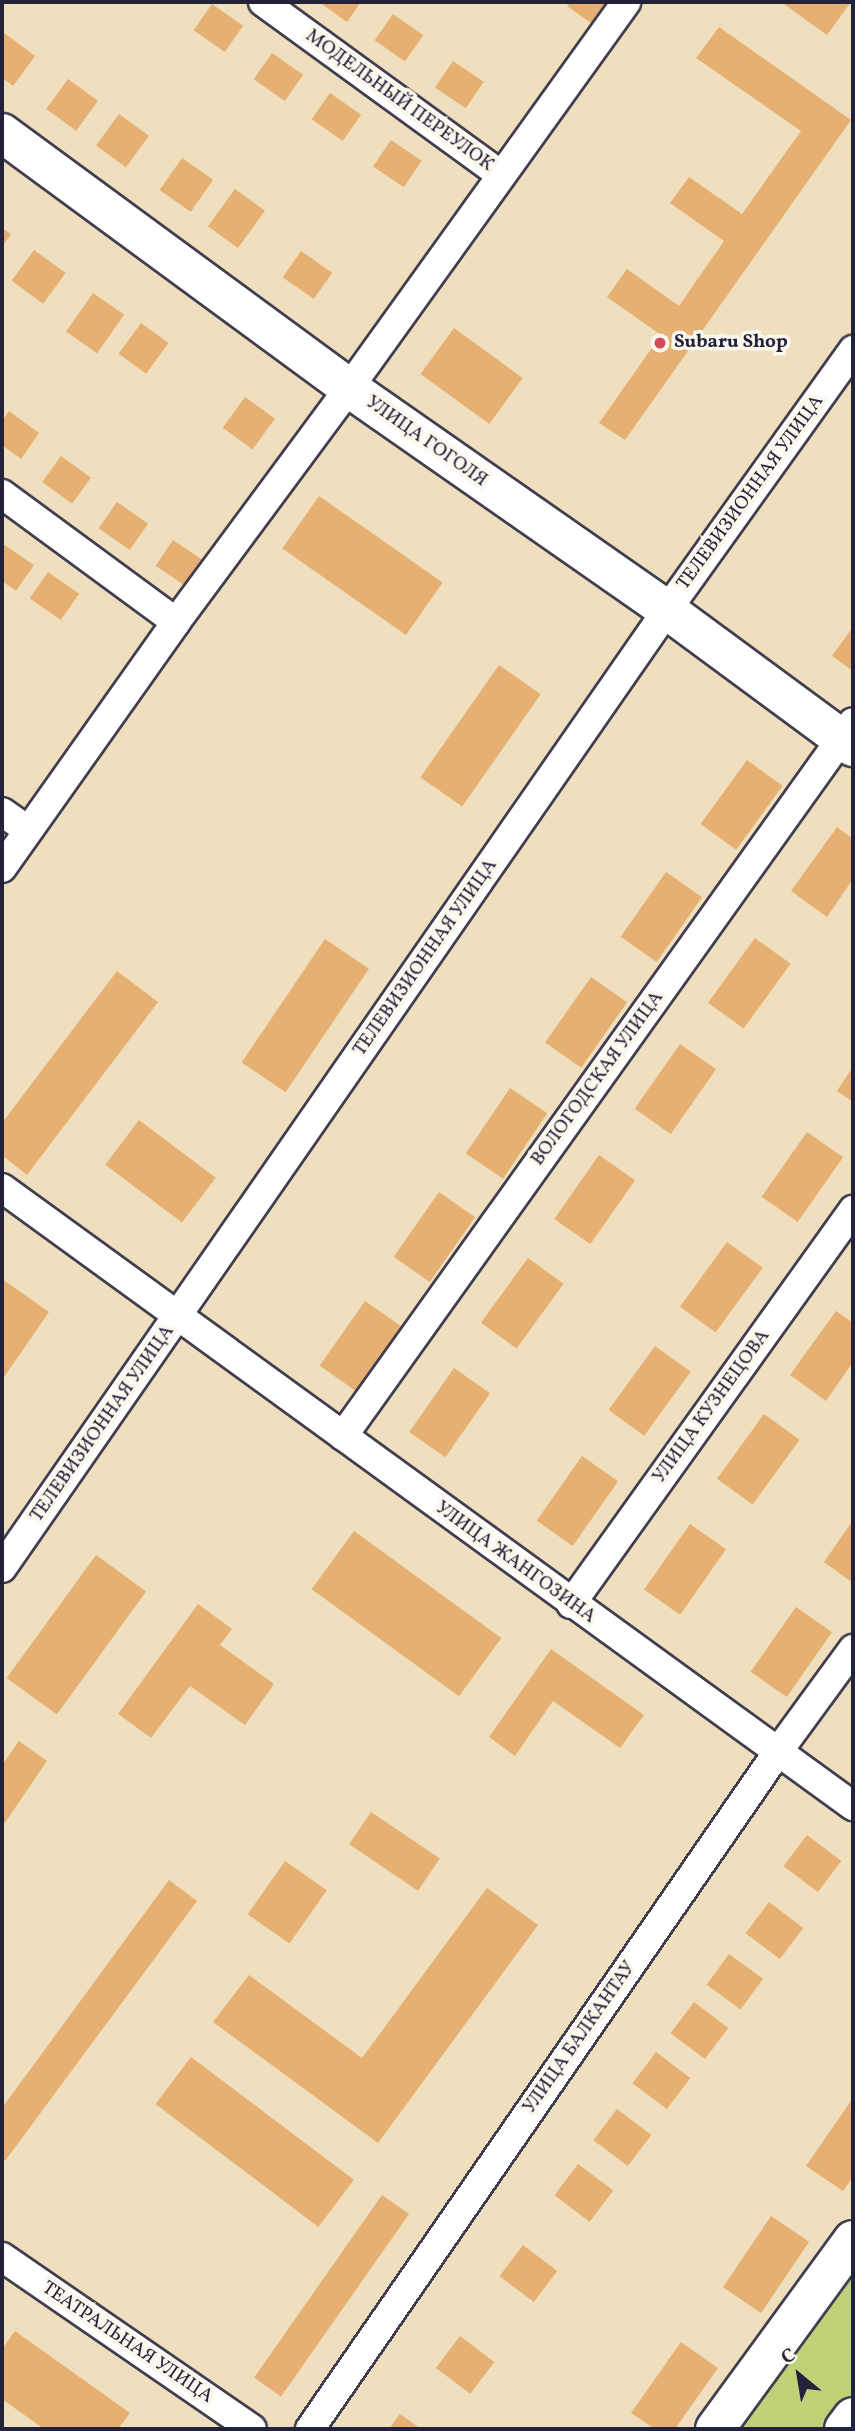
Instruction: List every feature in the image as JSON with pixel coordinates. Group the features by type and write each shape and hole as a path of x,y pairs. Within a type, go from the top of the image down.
{"main road":[{"name":"УЛИЦА ГОГОЛЯ","path":"2,133 349,388 849,736"},
{"path":"715,2429 853,2239"},
{"path":"844,2429 853,2417"}],"street":[{"name":"МОДЕЛЬНЫЙ ПЕРЕУЛОК","path":"263,2 501,175"},
{"path":"2,868 176,622 349,388 626,2"},
{"name":"ТЕЛЕВИЗИОННАЯ УЛИЦА","path":"2,1568 667,610 853,350"},
{"path":"2,494 176,622"},
{"name":"ВОЛОГОДСКАЯ УЛИЦА","path":"343,1436 849,736"},
{"path":"2,812 28,831"},
{"name":"УЛИЦА ЖАНГОЗИНА","path":"2,1188 853,1807"},
{"name":"УЛИЦА КУЗНЕЦОВА","path":"571,1604 853,1210"},
{"name":"УЛИЦА БАЛКАНТАУ","path":"310,2429 777,1753 853,1649"},
{"name":"ТЕАТРАЛЬНАЯ УЛИЦА","path":"2,2257 252,2429"}],"green space":[{"path":"853,2277 853,2393 827,2429 741,2429"}],"building":[{"path":"319,2 361,2 347,22"},
{"path":"570,2 616,2 598,28 567,6"},
{"path":"781,2 851,2 827,35"},
{"path":"212,4 243,26 225,52 194,30"},
{"path":"393,14 423,35 405,61 375,40"},
{"path":"719,27 851,120 625,440 599,423 661,335 607,297 627,269 679,306 724,241 670,203 689,177 742,214 801,131 696,58"},
{"path":"3,32 35,56 13,86 2,78"},
{"path":"272,53 303,75 285,101 254,79"},
{"path":"453,61 484,82 466,108 435,88"},
{"path":"68,79 98,101 76,131 46,109"},
{"path":"330,93 361,115 343,141 312,119"},
{"path":"119,114 149,136 126,167 96,146"},
{"path":"391,140 422,161 404,187 373,167"},
{"path":"182,158 213,180 191,212 160,190"},
{"path":"235,189 265,211 238,248 208,226"},
{"path":"2,228 11,234 2,247"},
{"path":"34,250 66,273 43,304 12,281"},
{"path":"301,251 332,273 314,299 283,277"},
{"path":"93,293 124,315 97,353 66,332"},
{"path":"141,323 169,343 146,374 119,354"},
{"path":"454,328 523,378 489,424 420,374"},
{"path":"245,397 275,419 253,449 223,428"},
{"path":"9,411 39,433 21,459 2,445 2,421"},
{"path":"61,456 91,478 72,504 42,482"},
{"path":"319,496 443,583 406,635 282,548"},
{"path":"117,502 148,524 130,550 99,528"},
{"path":"173,540 204,561 186,586 156,566"},
{"path":"3,544 34,565 16,591 2,581"},
{"path":"48,572 79,594 61,620 30,598"},
{"path":"853,627 853,671 832,656"},
{"path":"499,665 541,694 462,806 420,777"},
{"path":"747,760 783,786 736,850 701,824"},
{"path":"837,827 853,839 853,879 827,917 791,891"},
{"path":"666,872 702,897 657,962 621,937"},
{"path":"755,938 791,964 744,1029 708,1003"},
{"path":"325,939 369,969 286,1092 242,1063"},
{"path":"117,971 158,1002 27,1175 2,1155 2,1123"},
{"path":"591,977 627,1002 581,1068 545,1043"},
{"path":"680,1044 716,1069 671,1134 635,1109"},
{"path":"853,1067 853,1102 837,1091"},
{"path":"510,1088 547,1113 503,1179 466,1153"},
{"path":"139,1120 216,1178 182,1222 105,1165"},
{"path":"807,1132 843,1157 798,1222 762,1197"},
{"path":"599,1155 635,1180 590,1244 554,1219"},
{"path":"439,1192 475,1217 430,1282 394,1257"},
{"path":"727,1242 763,1268 716,1333 680,1307"},
{"path":"528,1258 564,1284 517,1349 481,1323"},
{"path":"2,1279 49,1312 2,1380"},
{"path":"365,1301 402,1327 357,1392 320,1366"},
{"path":"836,1311 853,1323 853,1362 826,1401 790,1375"},
{"path":"655,1346 691,1372 644,1436 609,1410"},
{"path":"454,1368 490,1393 445,1457 409,1432"},
{"path":"764,1414 800,1440 753,1505 717,1479"},
{"path":"582,1456 618,1481 573,1546 537,1521"},
{"path":"853,1520 853,1583 824,1562"},
{"path":"690,1524 726,1549 680,1615 644,1590"},
{"path":"354,1531 501,1638 459,1696 312,1589"},
{"path":"96,1555 146,1591 57,1714 7,1678"},
{"path":"198,1604 232,1629 220,1645 274,1684 245,1725 190,1686 151,1738 118,1714"},
{"path":"796,1607 832,1632 787,1697 751,1672"},
{"path":"551,1649 644,1715 620,1748 553,1701 515,1756 489,1737"},
{"path":"19,1741 47,1761 2,1827 2,1765"},
{"path":"371,1812 440,1858 418,1891 349,1844"},
{"path":"807,1835 841,1861 818,1892 784,1866"},
{"path":"285,1861 327,1890 289,1943 248,1914"},
{"path":"169,1880 197,1901 5,2161 2,2158 2,2108"},
{"path":"487,1888 538,1925 378,2143 213,2022 249,1975 362,2058"},
{"path":"769,1902 803,1928 780,1959 746,1933"},
{"path":"729,1954 763,1979 741,2009 707,1985"},
{"path":"694,2002 728,2028 705,2059 671,2033"},
{"path":"656,2052 690,2078 667,2109 633,2083"},
{"path":"191,2057 354,2180 318,2227 155,2104"},
{"path":"853,2098 853,2177 843,2191 806,2166"},
{"path":"617,2109 651,2135 628,2166 594,2140"},
{"path":"578,2164 613,2190 590,2222 555,2195"},
{"path":"382,2195 409,2214 281,2397 254,2378"},
{"path":"771,2216 809,2242 761,2313 723,2287"},
{"path":"523,2245 557,2271 534,2302 500,2276"},
{"path":"15,2331 130,2413 118,2429 44,2429 2,2399 2,2349"},
{"path":"460,2336 494,2362 470,2394 436,2368"},
{"path":"681,2342 718,2368 675,2429 655,2429 631,2413"},
{"path":"400,2414 421,2429 389,2429"}],"place":[{"name":"Subaru Shop","path":"660,343"}]}
